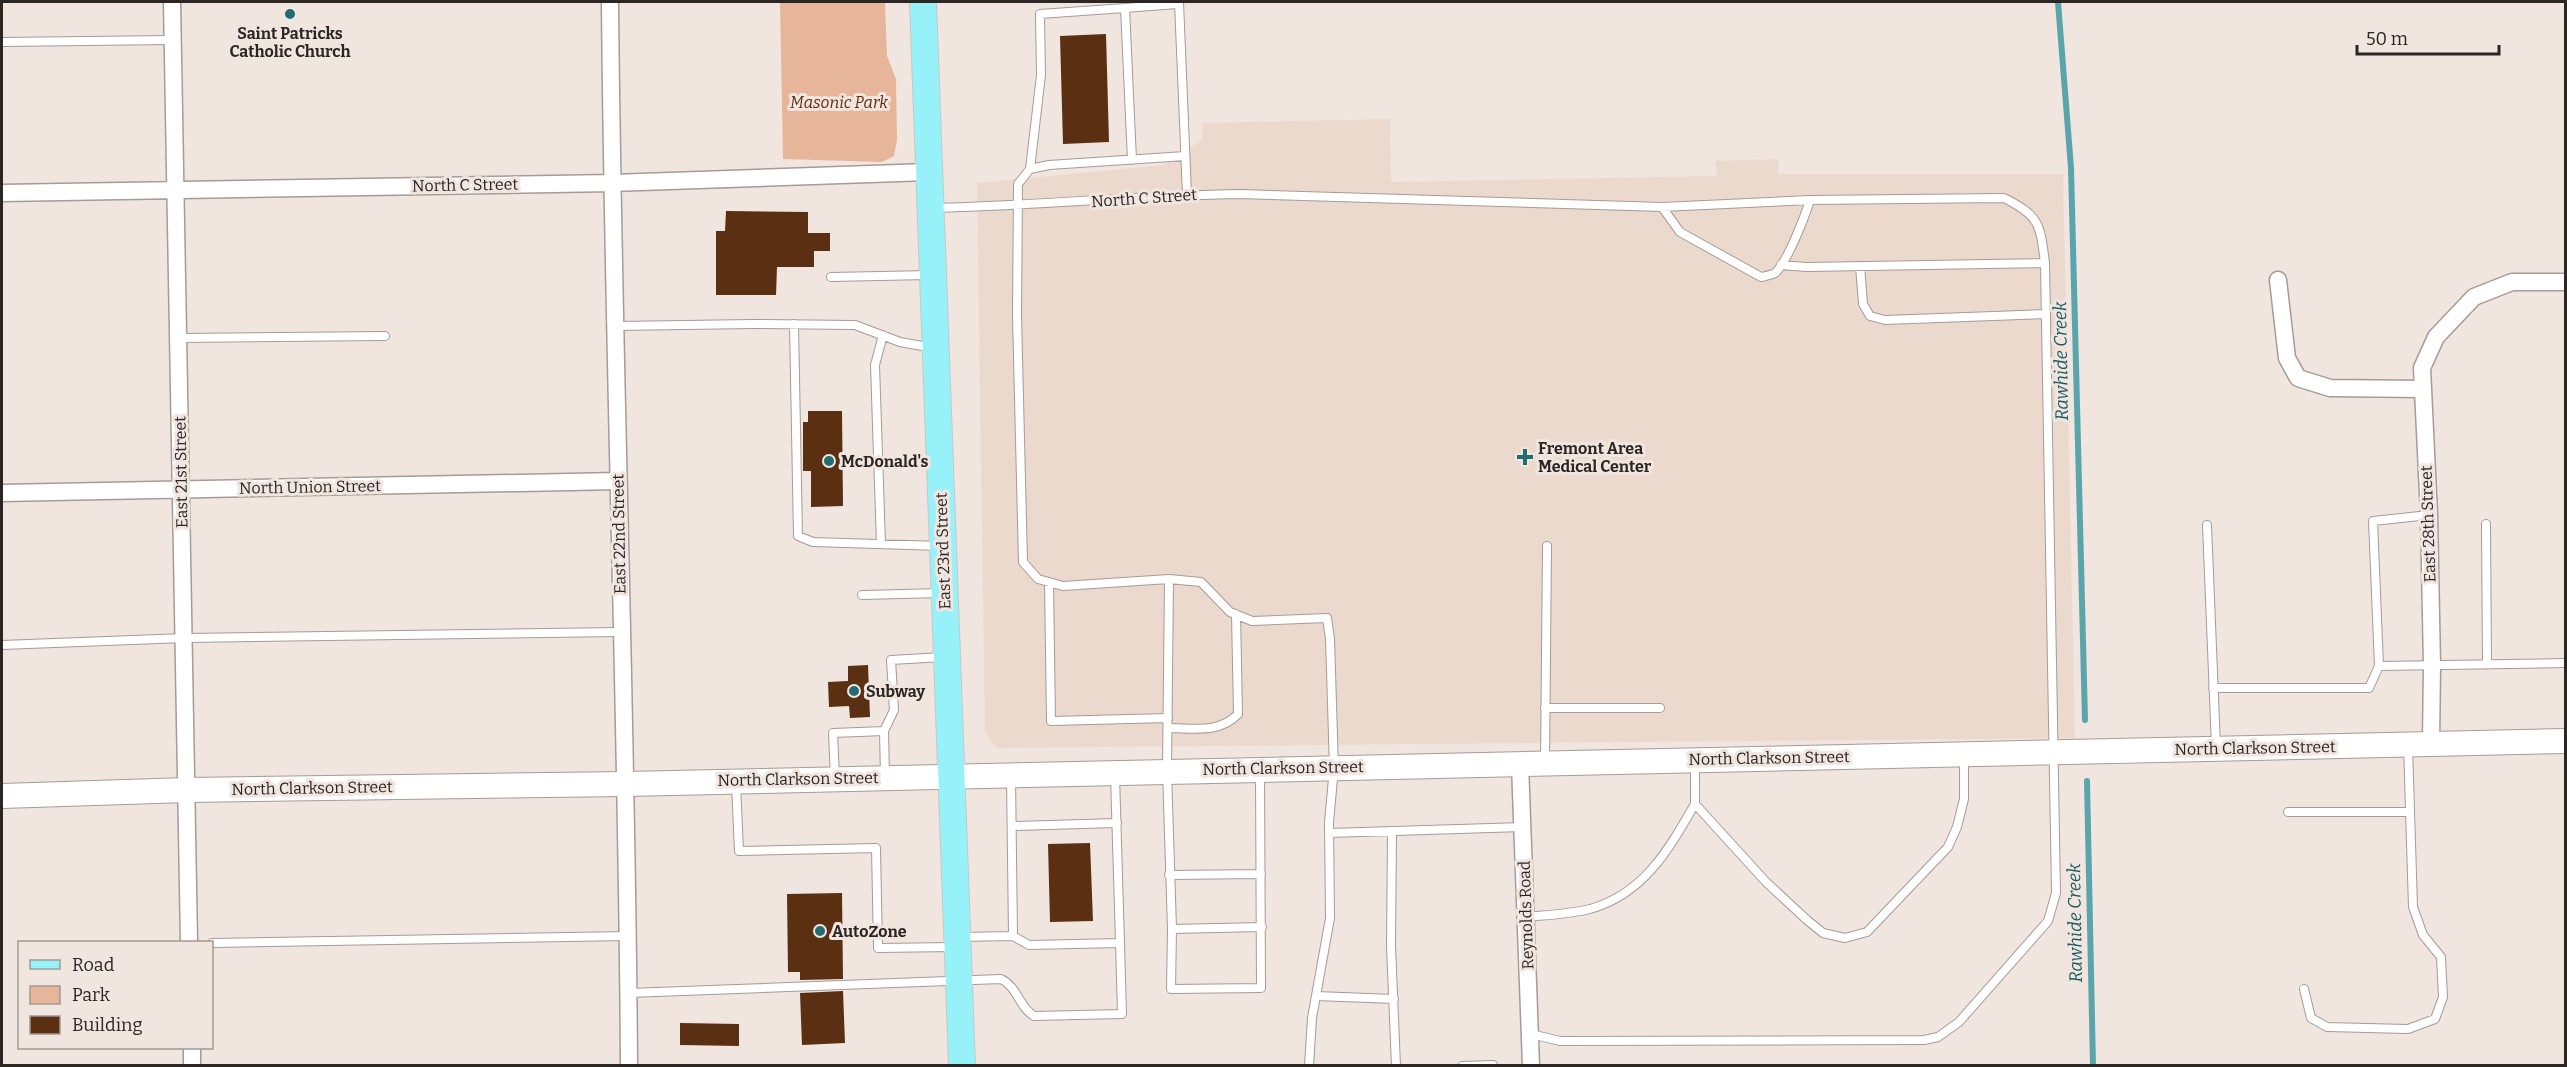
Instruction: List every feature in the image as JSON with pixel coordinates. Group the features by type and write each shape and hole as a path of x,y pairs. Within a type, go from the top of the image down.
{"main road":[{"name":"East 23rd Street","path":"922,2 962,1065"}],"street":[{"name":"East 21st Street","path":"171,2 185,638 189,941"},
{"name":"East 22nd Street","path":"610,2 621,632 626,784 629,1065"},
{"name":"North C Street","path":"2,193 175,192 612,183 928,172"},
{"path":"2278,280 2287,358 2298,378 2330,388 2422,389"},
{"name":"East 28th Street","path":"2419,744 2432,666 2429,515 2421,368 2436,337 2474,297 2512,282 2565,282"},
{"name":"North Union Street","path":"2,493 618,481"},
{"name":"North Clarkson Street","path":"2,796 187,790 626,784 1167,770 2053,754 2565,741"},
{"name":"Reynolds Road","path":"1520,764 1531,1065"},
{"path":"192,1049 192,1065"}],"lane":[{"path":"1187,195 1178,3 1040,14 1041,75 1030,169 1018,184 1017,206 1017,316 1023,562 1038,579 1063,586 1169,579 1201,582 1230,612 1252,621 1327,618 1330,639 1335,768 1329,833 1330,918 1316,996 1309,1065"},
{"path":"1125,8 1132,160"},
{"path":"2,42 172,40"},
{"path":"1030,169 1049,165 1185,156"},
{"name":"North C Street","path":"930,208 1017,206 1187,195 1241,194 1662,207 1810,200 2004,198 2027,210 2041,230 2045,263 2056,893 2048,921 1959,1022 1938,1037 1924,1040 1560,1041 1531,1034"},
{"path":"1662,207 1680,232 1761,277 1774,274 1781,265 1804,220 1810,200"},
{"path":"1781,265 2045,263"},
{"path":"1860,266 1863,304 1870,316 1885,320 2046,314"},
{"path":"831,277 933,275"},
{"path":"794,324 798,536 813,542 943,546"},
{"path":"616,326 855,325 936,349"},
{"path":"881,544 875,365 883,335"},
{"path":"178,338 386,336"},
{"path":"2213,688 2369,688 2379,666 2373,521 2429,515"},
{"path":"2486,524 2487,664"},
{"path":"2207,525 2216,749"},
{"path":"1545,763 1547,546"},
{"path":"1169,579 1167,770 1172,929 1171,989 1262,988 1260,768"},
{"path":"1049,582 1051,721 1168,718"},
{"path":"862,595 945,593"},
{"path":"1168,728 1214,728 1228,724 1238,714 1236,614"},
{"path":"2,645 185,638 621,632"},
{"path":"885,778 884,731 894,710 891,660 946,657"},
{"path":"2379,666 2565,663"},
{"path":"1545,708 1660,708"},
{"path":"835,779 833,732 884,731"},
{"path":"2304,989 2311,1018 2327,1027 2409,1029 2435,1019 2443,997 2441,957 2423,935 2413,907 2410,812 2419,744"},
{"path":"1695,804 1766,882 1807,920 1823,933 1845,938 1867,932 1948,847 1957,827 1964,799 1964,755"},
{"path":"1526,917 1589,909 1617,899 1639,884 1666,853 1695,804 1695,760"},
{"path":"628,993 1001,979 1011,984 1024,1009 1034,1016 1122,1014 1115,772"},
{"path":"1011,774 1012,936"},
{"path":"735,781 740,851 876,848 878,948 1012,936 1029,945 1120,942"},
{"path":"2288,812 2410,812"},
{"path":"1012,826 1117,823"},
{"path":"1329,833 1523,827"},
{"path":"1392,832 1396,1065"},
{"path":"1169,875 1261,874"},
{"path":"1172,929 1262,927"},
{"path":"213,943 628,936"},
{"path":"1316,996 1394,999"},
{"path":"1462,1065 1493,1065"}],"shaded area":[{"name":"Fremont Area Medical Center","path":"1390,119 1391,182 1717,176 1715,161 1779,159 1778,174 2063,174 2075,738 996,748 985,732 977,183 1164,165 1202,140 1203,123"}],"green space":[{"name":"Masonic Park","path":"780,2 885,2 887,56 896,79 897,140 894,156 882,162 783,159"}],"building":[{"path":"1106,34 1109,142 1063,144 1060,36"},
{"path":"726,211 808,212 808,233 830,233 830,251 814,251 814,267 777,267 776,295 716,295 716,231 725,231"},
{"path":"808,411 842,411 843,506 811,507 811,471 803,471 803,422 808,422"},
{"path":"868,665 870,717 850,718 849,706 829,707 828,682 848,681 848,666"},
{"path":"1090,843 1093,921 1050,922 1048,844"},
{"path":"842,893 843,979 800,980 800,972 788,972 787,894"},
{"path":"843,991 845,1043 802,1045 800,993"},
{"path":"680,1023 739,1024 739,1046 680,1045"}],"waterway":[{"name":"Rawhide Creek","path":"2058,2 2071,168 2085,720"},
{"name":"Rawhide Creek","path":"2087,781 2093,1066"}],"place":[{"name":"Saint Patricks Catholic Church","path":"290,14"},
{"name":"Fremont Area Medical Center","path":"1525,457"},
{"name":"McDonald's","path":"829,461"},
{"name":"Subway","path":"854,691"},
{"name":"AutoZone","path":"820,931"}]}
